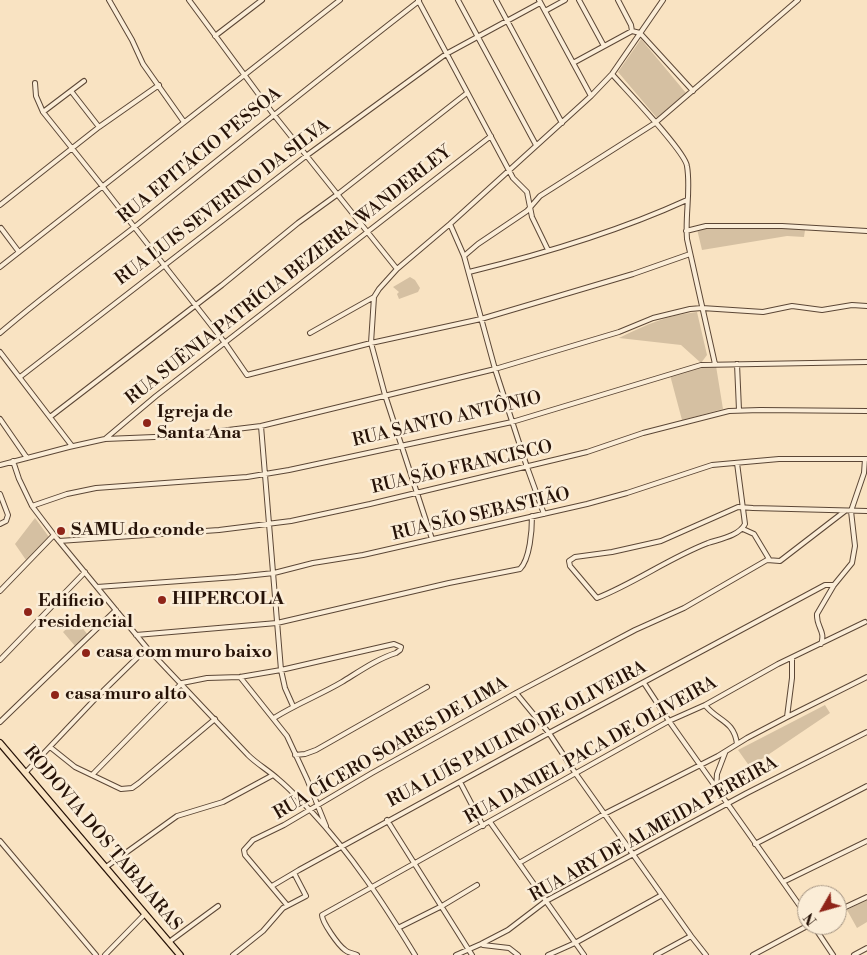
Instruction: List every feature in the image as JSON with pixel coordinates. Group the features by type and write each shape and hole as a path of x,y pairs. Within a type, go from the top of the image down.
{"main road":[{"name":"RODOVIA DOS TABAJARAS","path":"0,743 180,955"}],"street":[{"path":"109,0 132,40 143,64 184,122"},
{"path":"189,0 244,76 397,269"},
{"path":"215,36 262,0"},
{"path":"0,266 104,187 340,0"},
{"path":"458,0 536,146"},
{"path":"496,0 562,123"},
{"path":"545,11 565,0"},
{"path":"579,0 604,46"},
{"path":"618,0 631,25 632,31"},
{"path":"432,539 385,395 371,343 374,297 397,269 450,224 591,96 612,74 663,0"},
{"path":"464,256 530,208 536,199 553,187 655,123 798,0"},
{"path":"419,1 516,183 527,192 532,217 548,250"},
{"name":"RUA EPITÁCIO PESSOA","path":"0,334 36,301 134,227 274,114 419,1"},
{"path":"540,2 591,96"},
{"name":"RUA LUIS SEVERINO DA SILVA","path":"20,378 306,156 446,54 540,2"},
{"path":"573,63 632,31 640,33 693,92"},
{"path":"612,74 686,160 688,200 685,220 686,231 716,364"},
{"path":"43,112 84,81"},
{"path":"35,83 36,96 43,112 104,187 247,375 371,343 481,319 633,274 690,254"},
{"path":"0,205 99,127 159,85"},
{"path":"71,91 99,127"},
{"path":"50,417 298,223 468,94"},
{"name":"RUA SUÊNIA PATRÍCIA BEZERRA WANDERLEY","path":"105,439 144,406 491,136"},
{"path":"469,272 548,250 650,218 688,200"},
{"path":"450,224 464,256 494,369 526,467 544,514"},
{"path":"686,231 706,226 782,226 867,231"},
{"path":"1,228 19,252"},
{"path":"310,333 374,297"},
{"path":"0,465 105,439 179,436 260,426 494,369 619,332 652,318 690,309 763,312 792,306 822,310 867,306"},
{"path":"0,352 72,446"},
{"name":"RUA SANTO ANTÔNIO","path":"32,506 67,494 96,488 265,475 512,422 701,365 867,362"},
{"path":"736,364 739,410"},
{"name":"RUA SÃO FRANCISCO","path":"58,541 270,525 417,493 587,452 643,433 729,411 867,411"},
{"path":"0,419 27,458"},
{"path":"260,426 281,670 285,688 293,706"},
{"name":"RUA SÃO SEBASTIÃO","path":"97,588 236,577 274,572 313,563 400,548 628,493 707,466 779,459 866,459"},
{"path":"821,644 823,634 817,614 834,585 851,566 854,559 855,546 851,511 864,473 866,459"},
{"path":"13,461 32,506 58,541 147,648 260,767 274,775 342,846 371,886 414,955"},
{"path":"738,463 743,507 745,524 736,533 661,564 597,598 568,564 575,557 661,542 731,509 743,507 867,511"},
{"path":"0,494 8,515 6,521 0,524"},
{"name":"RUA CÍCERO SOARES DE LIMA","path":"287,905 245,855 245,848 253,840 278,829 317,804 516,693 615,641 684,608 769,559 776,562 783,559 845,511"},
{"path":"136,635 277,622 449,583 520,570 525,561 532,530 532,516"},
{"path":"743,528 754,534 769,559"},
{"path":"0,590 54,535"},
{"path":"0,660 85,572"},
{"name":"RUA LUÍS PAULINO DE OLIVEIRA","path":"272,886 387,820 550,732 825,585 834,585"},
{"path":"0,722 116,610"},
{"name":"RUA DANIEL PACA DE OLIVEIRA","path":"357,955 347,952 342,947 322,917 324,914 371,886 483,826 668,722 705,705 792,658 865,622"},
{"path":"92,775 182,683 207,678 240,676 281,670 394,644 400,646 400,650 364,668 337,685 293,706 274,718"},
{"path":"26,772 96,698 147,648"},
{"path":"787,716 792,678 792,658"},
{"path":"240,676 286,736 328,830"},
{"path":"519,863 604,814 725,751 787,716 867,677"},
{"path":"644,683 668,722 797,902"},
{"path":"295,755 310,752 427,687"},
{"path":"516,693 550,732 576,774 706,955"},
{"path":"705,705 710,712 729,725 735,734 737,744"},
{"path":"50,747 67,762 92,775 123,789 132,788 215,719"},
{"name":"RUA ARY DE ALMEIDA PEREIRA","path":"456,955 512,927 546,901 726,804 867,732"},
{"path":"716,789 717,774 725,751"},
{"path":"106,867 177,816 223,802 274,775"},
{"path":"460,782 483,826"},
{"path":"755,844 867,786"},
{"path":"387,820 472,955"},
{"path":"490,822 584,955"},
{"path":"0,841 96,955"},
{"path":"783,882 867,841"},
{"path":"233,955 257,936 287,905 306,896 294,873"},
{"path":"398,928 442,906 477,885"},
{"path":"548,955 662,895"},
{"path":"847,906 867,896"},
{"path":"169,942 218,906"},
{"path":"105,955 146,914"},
{"path":"753,955 797,931"},
{"path":"820,935 833,955"},
{"path":"656,955 691,936"},
{"path":"481,944 509,948 518,955"},
{"path":"854,955 867,948"}],"shaded area":[{"path":"641,39 686,93 657,118 618,72"},
{"path":"785,227 805,230 804,237 787,236 702,250 697,229"},
{"path":"410,277 415,280 420,288 418,292 399,299 397,294 399,292 393,287"},
{"path":"697,312 707,355 701,363 681,345 619,338 657,321"},
{"path":"716,366 723,409 682,420 670,375 701,367"},
{"path":"35,518 49,537 26,560 15,544"},
{"path":"76,620 88,635 75,646 63,632"},
{"path":"825,705 830,713 750,767 738,750"},
{"path":"867,899 867,922 857,928 847,910"}],"place":[{"name":"Igreja de Santa Ana","path":"147,423"},
{"name":"SAMU do conde","path":"61,531"},
{"name":"HIPERCOLA","path":"162,600"},
{"name":"Edificio residencial","path":"28,612"},
{"name":"casa com muro baixo","path":"86,653"},
{"name":"casa muro alto","path":"55,695"}]}
